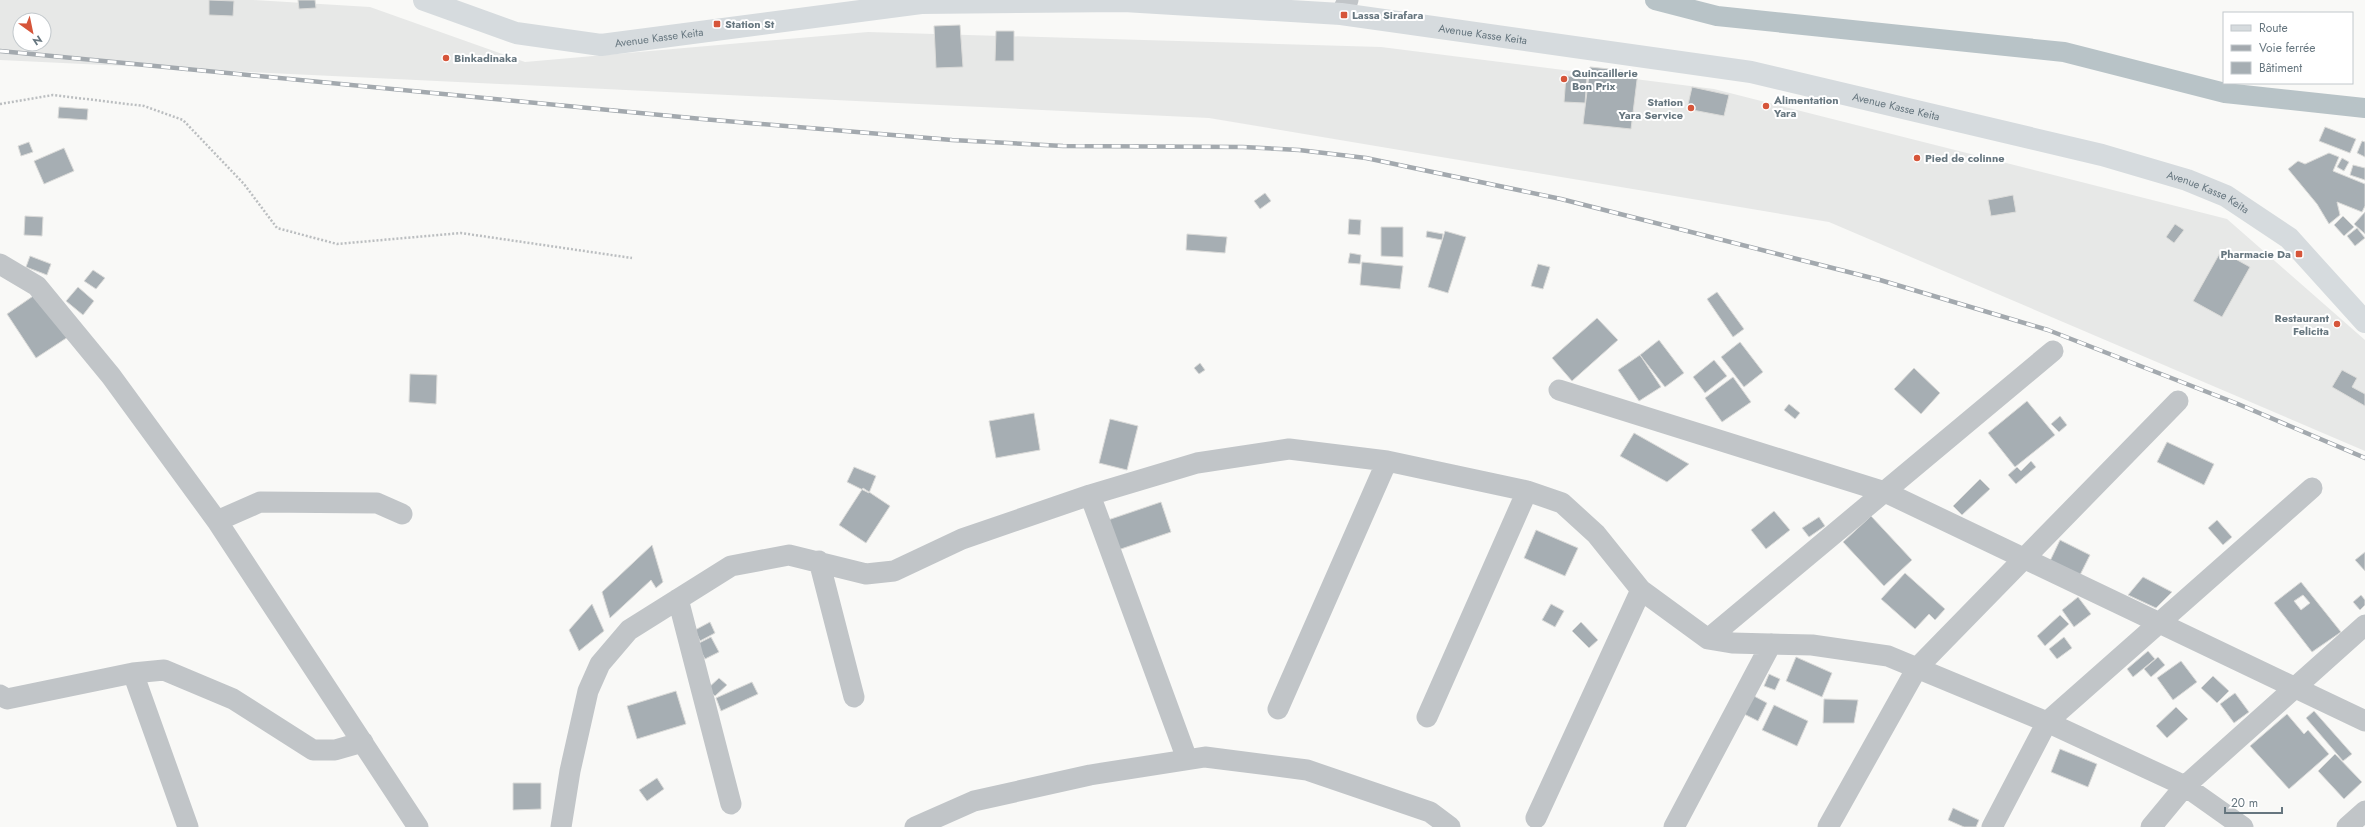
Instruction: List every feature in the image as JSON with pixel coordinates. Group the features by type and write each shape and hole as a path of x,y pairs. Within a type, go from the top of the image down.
{"main road":[{"name":"Avenue Kasse Keita","path":"424,0 516,33 601,45 921,3 1124,1 1344,7 1751,72 2116,159 2187,180 2226,196 2289,238 2365,322"}],"street":[{"path":"0,264 37,286 56,306 111,376 217,521 418,827"},
{"path":"1708,639 2053,350"},
{"path":"1559,390 1885,492 2365,721"},
{"path":"1828,827 1917,668 2178,401"},
{"path":"561,827 570,771 588,691 600,664 629,630 731,566 789,555 820,561 866,574 894,571 962,539 1090,495 1197,463 1289,449 1387,461 1527,491 1562,503 1596,534 1641,590 1708,639 1732,644 1812,645 1888,656 2047,722 2185,786 2243,827"},
{"path":"1278,709 1387,461"},
{"path":"1992,827 2047,722 2312,488"},
{"path":"1426,717 1527,491"},
{"path":"1090,495 1187,759"},
{"path":"217,521 260,502 377,503 402,514"},
{"path":"820,561 854,697"},
{"path":"1536,818 1641,590"},
{"path":"678,599 731,804"},
{"path":"2151,827 2185,786 2365,624"},
{"path":"1674,827 1771,644"},
{"path":"0,695 7,699 133,673 164,670 233,699 313,750 335,750 363,742"},
{"path":"133,673 188,827"},
{"path":"915,827 974,801 1090,775 1205,757 1307,770 1430,812 1450,827"},
{"path":"2347,827 2365,811"}],"path":[{"path":"0,104 53,95 144,106 183,120 244,184 277,228 336,244 461,233 632,258"}],"shaded area":[{"path":"0,0 253,0 370,7 525,62 868,32 1381,47 1714,89 2227,219 2365,340 2365,451 1829,222 1209,118 0,60"}],"building":[{"path":"209,0 234,1 233,16 209,15"},
{"path":"298,0 315,0 316,8 299,9"},
{"path":"960,25 963,67 936,68 934,26"},
{"path":"996,31 1014,31 1014,61 995,61"},
{"path":"1590,67 1638,72 1631,129 1583,124"},
{"path":"1566,76 1587,77 1585,103 1564,102"},
{"path":"1692,87 1729,95 1724,116 1687,109"},
{"path":"59,107 88,109 87,120 58,118"},
{"path":"2325,127 2356,139 2350,153 2319,141"},
{"path":"2362,141 2365,142 2365,157 2357,153"},
{"path":"29,142 33,152 21,156 18,146"},
{"path":"64,148 74,171 44,184 34,161"},
{"path":"2329,153 2339,157 2333,171 2365,184 2365,206 2362,212 2337,202 2340,215 2329,224 2317,204 2288,169 2298,161 2305,164"},
{"path":"2342,158 2349,162 2344,171 2337,167"},
{"path":"2353,165 2365,168 2365,180 2350,175"},
{"path":"1265,193 1271,201 1260,209 1254,201"},
{"path":"2013,195 2016,212 1991,216 1988,200"},
{"path":"2365,212 2365,234 2354,224"},
{"path":"25,216 43,217 42,236 24,235"},
{"path":"2343,216 2354,227 2344,236 2334,225"},
{"path":"1349,219 1361,220 1360,235 1348,234"},
{"path":"2175,224 2184,230 2174,243 2166,237"},
{"path":"1381,227 1403,227 1403,257 1381,256"},
{"path":"2357,228 2365,238 2355,246 2347,236"},
{"path":"1427,231 1443,234 1442,240 1426,237"},
{"path":"1445,231 1466,237 1448,293 1428,287"},
{"path":"1187,234 1227,237 1225,253 1186,250"},
{"path":"2221,251 2250,267 2222,317 2193,301"},
{"path":"1350,253 1361,255 1360,264 1348,263"},
{"path":"30,256 51,264 47,275 26,267"},
{"path":"1362,262 1403,266 1400,289 1360,285"},
{"path":"1538,264 1550,267 1543,289 1531,286"},
{"path":"93,270 105,278 96,289 84,281"},
{"path":"78,287 94,301 83,315 66,301"},
{"path":"39,292 68,337 36,358 7,314"},
{"path":"1717,292 1744,329 1733,337 1707,299"},
{"path":"1597,318 1618,340 1572,381 1552,358"},
{"path":"1659,340 1684,373 1665,387 1640,355"},
{"path":"1740,342 1763,372 1744,387 1721,357"},
{"path":"1640,355 1661,387 1639,401 1618,370"},
{"path":"1714,360 1727,376 1705,393 1693,377"},
{"path":"1200,363 1205,370 1199,374 1194,368"},
{"path":"1914,368 1940,393 1921,414 1894,389"},
{"path":"2342,370 2357,378 2352,387 2365,394 2365,406 2332,387"},
{"path":"410,374 437,375 436,404 409,402"},
{"path":"1733,377 1751,402 1722,422 1705,398"},
{"path":"2027,401 2055,435 2015,467 1988,433"},
{"path":"1789,404 1800,413 1795,419 1784,410"},
{"path":"1034,413 1040,450 996,458 989,421"},
{"path":"2060,416 2067,425 2059,432 2051,424"},
{"path":"1110,419 1138,426 1127,470 1099,463"},
{"path":"1634,433 1689,464 1667,482 1620,456"},
{"path":"2167,442 2214,464 2204,485 2157,462"},
{"path":"2031,461 2036,467 2016,484 2008,475 2017,467 2021,471"},
{"path":"854,467 876,476 869,493 847,482"},
{"path":"1980,479 1990,489 1962,515 1953,506"},
{"path":"863,488 890,506 866,543 839,525"},
{"path":"1161,502 1171,532 1115,551 1105,521"},
{"path":"1774,511 1790,530 1766,549 1751,530"},
{"path":"1871,516 1912,560 1884,586 1843,542"},
{"path":"1819,517 1825,526 1809,537 1802,528"},
{"path":"2217,520 2232,537 2223,545 2208,528"},
{"path":"1536,530 1578,548 1565,576 1524,558"},
{"path":"2060,540 2090,555 2080,575 2050,561"},
{"path":"652,545 663,582 656,588 651,580 610,618 602,592"},
{"path":"2365,552 2365,571 2355,560"},
{"path":"1905,573 1945,609 1935,620 1929,614 1915,629 1881,599"},
{"path":"2143,577 2172,592 2156,608 2128,595"},
{"path":"2301,582 2341,632 2312,652 2274,603","holes":["2303,595 2310,603 2301,610 2294,601"]},
{"path":"2361,595 2365,600 2365,605 2360,610 2353,602"},
{"path":"2078,597 2091,614 2074,627 2062,610"},
{"path":"592,604 604,631 579,651 569,630"},
{"path":"1551,604 1564,611 1555,627 1542,620"},
{"path":"2060,615 2069,624 2045,646 2037,636"},
{"path":"710,622 715,633 700,641 695,630"},
{"path":"1581,622 1598,640 1589,648 1572,631"},
{"path":"711,637 719,652 705,659 697,644"},
{"path":"2064,637 2072,648 2057,659 2049,649"},
{"path":"2148,651 2155,659 2133,677 2127,669"},
{"path":"1796,657 1832,673 1822,697 1786,681"},
{"path":"2158,657 2165,665 2151,677 2144,669"},
{"path":"2181,661 2197,682 2173,700 2157,678"},
{"path":"1769,674 1780,679 1775,690 1764,686"},
{"path":"2213,676 2229,691 2217,703 2201,688"},
{"path":"719,678 727,685 715,696 707,689"},
{"path":"752,682 758,694 721,711 716,698"},
{"path":"676,691 686,724 637,739 627,706"},
{"path":"2235,693 2249,712 2234,723 2220,704"},
{"path":"1754,696 1767,703 1758,721 1744,714"},
{"path":"1824,699 1858,700 1854,723 1823,723"},
{"path":"1774,705 1808,721 1797,746 1762,730"},
{"path":"2176,707 2188,719 2167,738 2156,726"},
{"path":"2314,711 2352,754 2343,761 2306,718"},
{"path":"2287,714 2304,734 2308,730 2329,754 2289,789 2250,746"},
{"path":"2060,749 2097,764 2088,787 2051,772"},
{"path":"2335,754 2362,782 2344,799 2318,771"},
{"path":"657,778 664,789 647,801 639,790"},
{"path":"513,783 541,783 541,809 513,810"},
{"path":"1953,808 1979,820 1976,827 1964,827 1948,820"}],"waterway":[{"path":"1655,0 1717,16 2064,52 2225,93 2365,108"}],"railway":[{"path":"0,51 702,119 952,140 1063,146 1243,147 1299,150 1366,158 1561,199 1880,280 2048,330 2238,404 2365,458"}],"place":[{"name":"Lassa Sirafara","path":"1344,15"},
{"name":"Station St","path":"717,24"},
{"name":"Binkadinaka","path":"446,58"},
{"name":"Quincaillerie Bon Prix","path":"1564,79"},
{"name":"Alimentation Yara","path":"1766,106"},
{"name":"Station Yara Service","path":"1691,108"},
{"name":"Pied de colinne","path":"1917,158"},
{"name":"Pharmacie Da","path":"2299,254"},
{"name":"Restaurant Felicita","path":"2337,324"}]}
